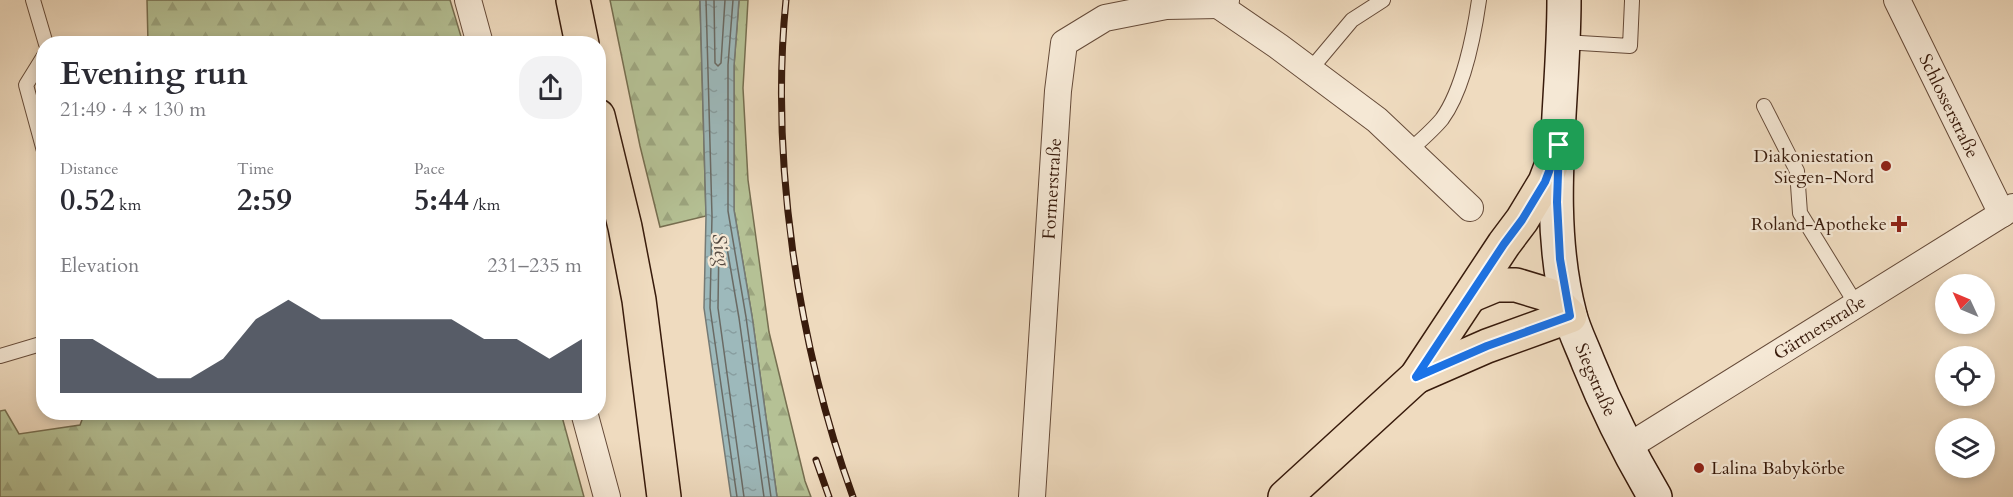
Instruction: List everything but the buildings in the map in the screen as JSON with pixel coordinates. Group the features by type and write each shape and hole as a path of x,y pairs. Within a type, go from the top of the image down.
{"main road":[{"path":"573,0 580,36"},
{"path":"1285,497 1416,377 1522,220 1545,182 1559,145"},
{"path":"606,149 625,227 639,300 664,497"},
{"path":"1416,377 1487,346 1570,316 1549,296 1516,285 1496,285 1472,295"}],"street":[{"path":"468,0 478,36"},
{"name":"Siegstraße","path":"1564,0 1557,202 1560,259 1570,316 1626,448 1655,497"},
{"name":"Schlosserstraße","path":"1897,0 2008,211"},
{"name":"Formerstraße","path":"1032,497 1058,91 1064,43 1105,18 1166,6 1222,3 1377,120 1470,208"},
{"name":"Gärtnerstraße","path":"1626,448 2008,211"},
{"path":"586,420 607,497"}],"lane":[{"path":"33,0 44,36"},
{"path":"1310,70 1352,20 1383,0"},
{"path":"1409,151 1442,119 1458,92 1479,0"},
{"path":"1564,42 1630,46 1632,1"},
{"path":"36,69 26,85 36,122"},
{"path":"1764,106 1797,171 1800,213 1856,304"},
{"path":"0,356 36,345"}],"green space":[{"path":"147,0 450,0 461,36 148,36"},
{"path":"610,0 700,0 706,216 660,227 640,146"},
{"path":"739,0 748,0 743,88 748,180 769,332 805,481 811,497 777,497 752,316 734,210 734,66"},
{"path":"5,410 19,434 80,425 82,420 563,420 584,497 0,497 0,411"}],"water":[{"name":"Sieg","path":"700,0 739,0 734,66 734,210 752,316 777,497 731,497 704,308 706,216"}],"railway":[{"path":"786,0 782,61 782,124 793,252 803,316 817,378 853,497"},
{"path":"816,460 829,497"}],"place":[{"name":"Diakoniestation Siegen-Nord","path":"1886,166"},
{"name":"Roland-Apotheke","path":"1899,224"},
{"name":"Lalina Babykörbe","path":"1699,468"}],"route":[{"path":"1559,145 1557,202 1560,259 1570,316 1487,346 1416,377 1522,220 1545,182 1559,145"}]}
